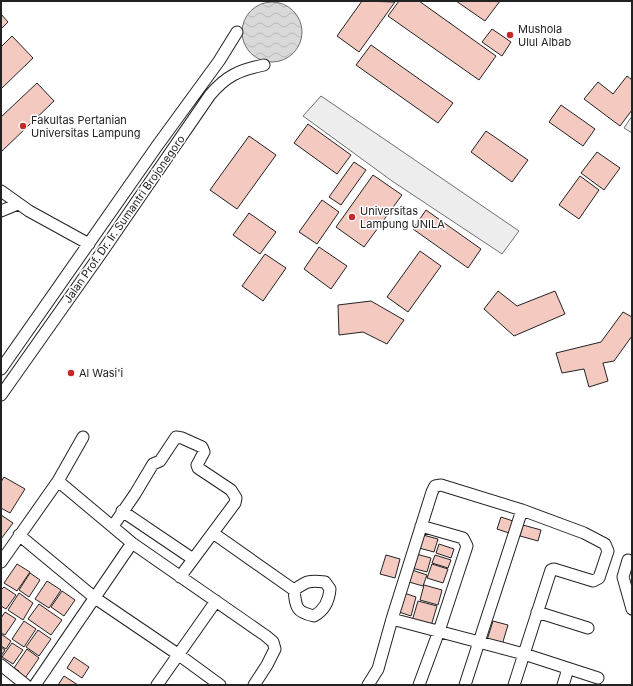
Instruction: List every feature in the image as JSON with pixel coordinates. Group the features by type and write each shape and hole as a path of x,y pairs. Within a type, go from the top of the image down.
{"street":[{"name":"Jalan Prof. Dr. Ir. Sumantri Brojonegoro","path":"1,369 157,146 219,61 237,32"},
{"name":"Jalan Prof. Dr. Ir. Sumantri Brojonegoro","path":"1,395 5,380 102,252 210,95 231,75 264,65"},
{"path":"1,191 18,204 89,244"},
{"path":"1,211 18,204"},
{"path":"1,562 58,481 83,437"},
{"path":"113,526 153,464 160,460 176,437 182,438 202,447 204,452 197,465 198,468 231,490 236,498 235,503 180,577"},
{"path":"58,481 132,543 273,642 275,649 254,685"},
{"path":"368,685 378,669 432,492 435,486 441,485 522,510 584,534 605,544 608,548 599,578 596,580 593,581 554,569 551,570 514,685"},
{"path":"466,685 522,510"},
{"path":"122,511 193,559"},
{"path":"419,685 439,631 467,546 463,538 421,526"},
{"path":"212,533 294,590"},
{"path":"19,535 95,598 179,655 220,685"},
{"path":"35,685 132,543"},
{"path":"628,560 623,577 632,609"},
{"path":"157,685 216,601"},
{"path":"537,612 588,628"},
{"path":"392,619 524,654 598,678"},
{"path":"1,665 26,685"},
{"path":"563,685 568,669"}],"shaded area":[{"path":"321,96 519,231 502,254 392,181 303,116"},
{"path":"632,116 632,133 624,128"}],"water":[{"path":"266,2 278,2 294,10 300,20 302,32 300,44 294,54 278,62 266,62 250,54 242,38 242,26 250,10"}],"building":[{"path":"362,1 395,2 359,52 337,36"},
{"path":"399,1 419,1 496,56 479,80 388,16"},
{"path":"456,1 500,1 485,21"},
{"path":"1,14 8,22 1,29"},
{"path":"492,29 511,42 502,56 482,42"},
{"path":"12,36 33,58 1,89 1,47"},
{"path":"371,45 453,103 438,123 356,65"},
{"path":"627,76 632,80 632,110 620,126 584,99 598,82 613,94"},
{"path":"37,83 54,101 1,152 1,117"},
{"path":"561,105 595,129 583,146 549,122"},
{"path":"308,124 351,155 337,174 294,143"},
{"path":"486,131 528,160 512,182 471,152"},
{"path":"249,136 276,155 237,209 210,190"},
{"path":"597,152 620,168 604,190 581,173"},
{"path":"354,162 366,170 341,205 329,197"},
{"path":"373,175 402,195 364,247 336,227"},
{"path":"580,176 599,190 579,219 559,205"},
{"path":"322,200 339,212 317,244 299,232"},
{"path":"426,210 481,249 468,268 413,229"},
{"path":"249,213 276,232 260,254 233,235"},
{"path":"319,247 347,266 331,289 304,269"},
{"path":"420,251 441,266 408,312 387,297"},
{"path":"265,254 286,268 263,301 242,286"},
{"path":"498,291 517,306 555,291 565,314 514,336 484,309"},
{"path":"371,301 404,320 387,344 363,332 339,335 338,305"},
{"path":"623,312 632,317 632,336 614,361 603,363 608,381 589,387 584,369 562,373 556,353 601,342"},
{"path":"4,477 25,489 10,513 1,508 1,482"},
{"path":"1,515 13,523 1,539"},
{"path":"501,517 513,521 509,533 497,529"},
{"path":"523,525 541,530 538,541 520,536"},
{"path":"423,535 438,539 434,552 419,548"},
{"path":"439,544 454,549 451,558 436,553"},
{"path":"416,554 431,558 427,572 412,568"},
{"path":"386,555 400,559 395,578 380,574"},
{"path":"435,555 451,560 448,568 432,563"},
{"path":"17,564 30,572 17,591 4,583"},
{"path":"432,564 448,569 443,583 427,578"},
{"path":"412,570 427,575 423,586 409,582"},
{"path":"30,573 40,580 29,597 19,590"},
{"path":"47,581 61,590 49,608 35,599"},
{"path":"424,585 442,590 438,605 420,600"},
{"path":"4,587 16,595 6,609 1,606 1,590"},
{"path":"62,591 75,600 64,616 51,607"},
{"path":"19,593 33,603 23,620 8,610"},
{"path":"404,593 416,597 411,616 399,612"},
{"path":"418,601 437,606 431,626 412,621"},
{"path":"39,604 62,620 51,635 28,619"},
{"path":"5,612 16,619 5,635 1,633 1,618"},
{"path":"24,621 36,629 24,647 12,639"},
{"path":"493,621 508,625 502,645 487,640"},
{"path":"38,630 51,639 39,656 26,647"},
{"path":"1,634 11,641 6,649 1,646"},
{"path":"12,643 23,650 13,664 2,657"},
{"path":"1,647 5,650 1,656"},
{"path":"27,649 39,658 23,681 16,676 19,671 14,668"},
{"path":"74,657 89,667 82,678 67,668"},
{"path":"64,676 78,685 58,685"}],"place":[{"name":"Mushola Ulul Albab","path":"510,35"},
{"name":"Fakultas Pertanian Universitas Lampung","path":"23,126"},
{"name":"Universitas Lampung UNILA","path":"352,217"},
{"name":"Al Wasi'i","path":"71,373"}]}
